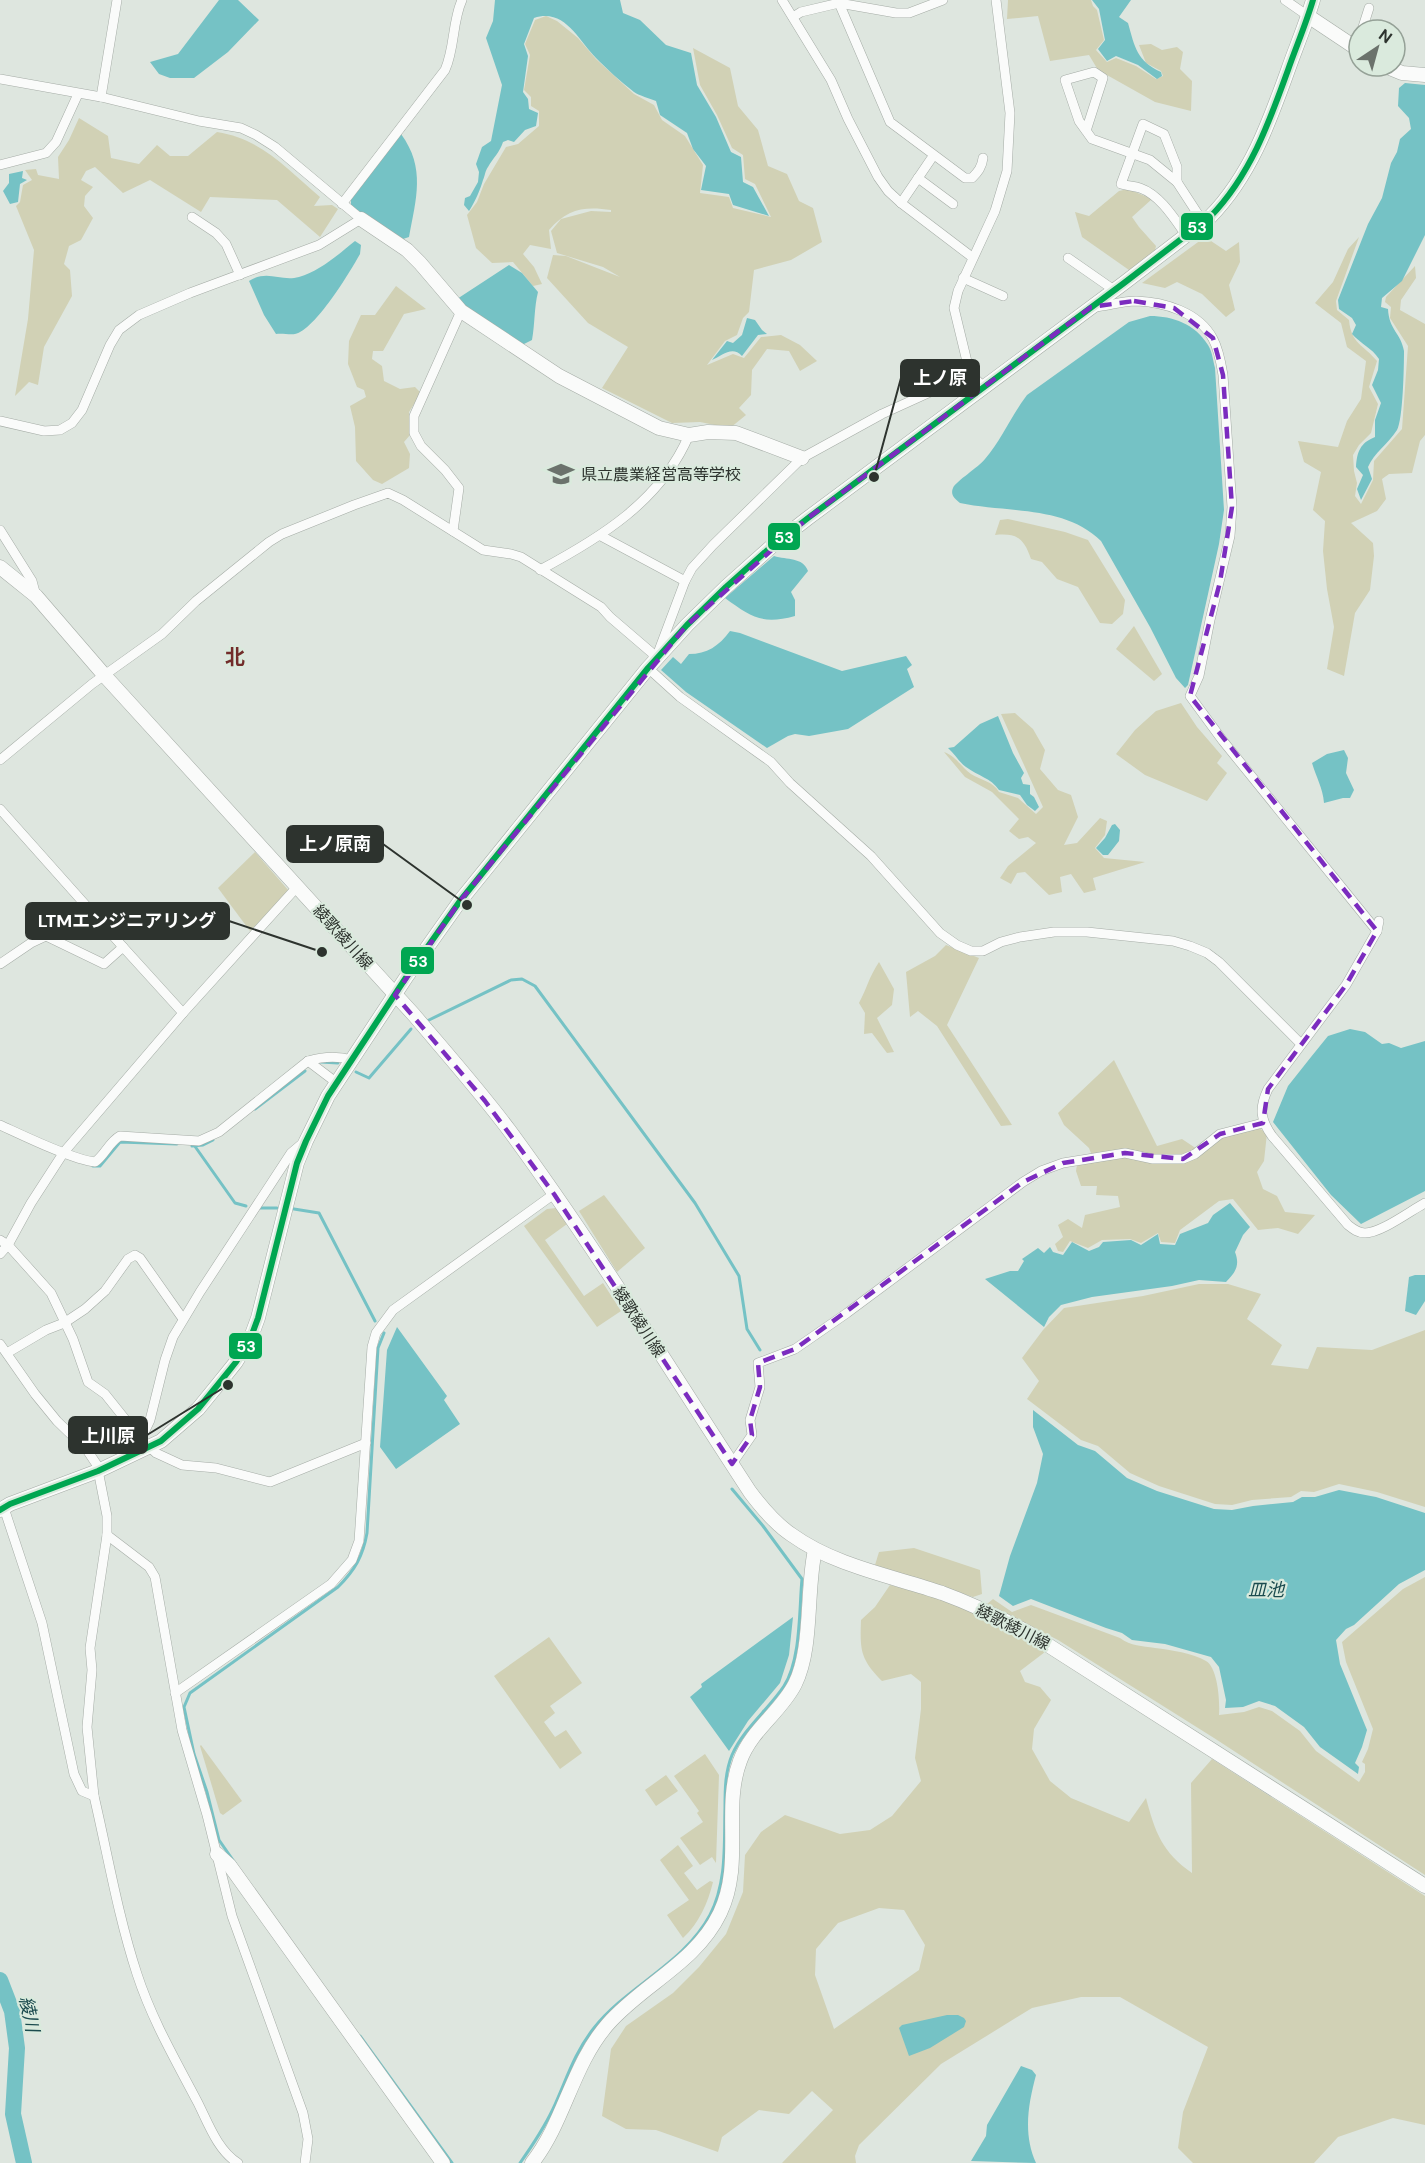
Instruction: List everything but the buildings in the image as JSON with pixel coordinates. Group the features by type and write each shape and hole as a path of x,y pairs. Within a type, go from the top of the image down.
{"main road":[{"path":"5,1507 98,1471 145,1443 175,1430 198,1409 237,1362 251,1337 263,1303 297,1163 306,1141 337,1083 456,907 652,664 710,602 772,546 1114,290 1221,206 1257,148 1269,122 1313,0"},
{"path":"1308,16 1347,39"},
{"path":"1407,73 1425,75"},
{"path":"361,219 414,256 461,311 506,343 568,381 659,428 689,435 708,432 736,433 802,458"},
{"name":"綾歌綾川線","path":"5,570 36,596 105,676 395,995 485,1101 555,1194 750,1492 777,1523 815,1550 944,1594 979,1608 1029,1633 1425,1886"},
{"path":"537,2160 563,2108 575,2077 607,2025 624,2007 692,1953 708,1934 721,1911 729,1887 733,1858 735,1783 740,1761 756,1733 788,1696 796,1682 805,1647 815,1550"},
{"path":"217,1854 230,1866 443,2163"}],"street":[{"path":"100,97 117,0"},
{"path":"342,204 445,70 451,56 457,11 462,0"},
{"path":"782,0 831,80 848,119 878,177 888,191 972,257"},
{"path":"793,17 801,12 839,3 896,13 909,13 943,0"},
{"path":"984,387 970,374 954,308 963,278 995,211 1007,171 1010,113 996,0"},
{"path":"1285,0 1308,16"},
{"path":"839,3 890,122 965,178 972,178 976,174 983,158"},
{"path":"1366,18 1369,8"},
{"path":"1086,131 1103,78 1094,72 1065,80 1078,121 1092,139 1150,160 1177,182 1203,222"},
{"path":"0,79 100,97 199,122 241,128 275,147 361,219 319,245 190,292 139,315 119,330 110,345 82,410 72,423 60,430 44,431 0,421"},
{"path":"0,165 46,153 56,142 78,94"},
{"path":"1177,182 1176,167 1164,134 1143,124 1121,184 1141,189 1155,197 1186,235"},
{"path":"901,202 932,159"},
{"path":"918,178 953,204"},
{"path":"192,217 216,233 226,244 240,275"},
{"path":"1068,258 1114,290"},
{"path":"963,278 1003,296"},
{"path":"1091,307 1134,301 1174,308 1189,314 1213,338 1223,375 1232,507 1230,536 1199,675 1190,696 1230,750 1378,926 1346,985 1268,1089 1262,1102 1263,1123 1348,1225 1358,1232 1367,1233 1377,1229 1425,1203"},
{"path":"453,531 459,488 422,446 414,433 414,416 461,311"},
{"path":"652,664 692,568 802,458 882,414 970,374"},
{"path":"540,570 602,536 652,492 670,471 689,435"},
{"path":"0,760 92,684 162,634 196,601 269,542 282,534 388,493 483,550 521,557 601,607 652,653 652,664 680,697 771,762 825,815 872,856 940,933 957,945 971,951 983,951 1001,942 1020,937 1065,932 1173,941 1207,953 1219,962 1301,1044"},
{"path":"0,530 32,581 36,596"},
{"path":"602,536 685,581"},
{"path":"5,570 24,567"},
{"path":"0,809 183,1013"},
{"path":"0,1254 4,1242 64,1152 183,1013 297,887"},
{"path":"0,964 31,943 46,936 104,964 123,946"},
{"path":"0,1125 64,1152 95,1162 101,1158 114,1139 120,1136 199,1142 219,1132 308,1061 319,1058 352,1060"},
{"path":"308,1061 337,1083"},
{"path":"732,1464 752,1435 750,1420 760,1387 758,1363 795,1349 1023,1182 1041,1171 1063,1163 1125,1153 1161,1159 1183,1159 1195,1154 1220,1134 1263,1123"},
{"path":"145,1443 165,1360 173,1337 291,1153 306,1141"},
{"path":"175,1694 331,1584 347,1566 356,1551 359,1541 372,1347 376,1333 384,1320 403,1302 555,1194"},
{"path":"4,1242 51,1293 73,1339 88,1382 105,1394 145,1443 167,1460 182,1465 216,1468 270,1482 366,1443"},
{"path":"7,1353 46,1330 64,1323 85,1309 105,1291 128,1259 135,1255 140,1258 183,1319"},
{"path":"0,1344 35,1394 87,1450 98,1471 107,1516 107,1535 90,1648 92,1670 87,1727 94,1796 116,1899 137,1975 155,2022 216,2138 231,2161"},
{"path":"5,1507 42,1623 74,1774 82,1791 94,1796"},
{"path":"107,1535 149,1567 155,1578 182,1730 232,1916 303,2113 308,2139 305,2163"}],"highlighted area":[{"path":"1134,301 1174,308 1213,338 1223,375 1232,507 1220,582 1190,696 1377,931 1346,985 1268,1089 1263,1123 1220,1134 1183,1159 1125,1153 1063,1163 1023,1182 795,1349 758,1363 760,1387 750,1420 752,1435 732,1464 554,1194 485,1101 395,995 460,901 687,625 808,518 1091,307"}],"green space":[{"path":"1008,0 1091,0 1097,10 1104,40 1096,50 1107,62 1116,58 1136,66 1156,79 1163,76 1161,71 1146,63 1139,45 1151,44 1162,50 1177,47 1183,52 1180,69 1192,81 1191,111 1155,102 1098,70 1089,55 1050,61 1038,16 1007,19"},
{"path":"546,16 557,21 578,38 596,59 634,94 654,105 662,120 685,136 703,165 700,193 729,197 733,208 771,217 755,184 745,179 743,155 732,148 700,85 693,48 730,68 738,106 758,130 768,166 787,174 799,201 813,208 822,242 791,260 754,270 749,312 743,318 737,335 725,341 707,365 733,354 744,358 761,337 781,335 800,345 817,361 800,371 789,351 767,349 752,370 751,395 739,408 746,415 730,428 700,422 672,423 602,388 628,347 588,323 547,278 553,255 566,256 620,277 603,267 557,253 551,231 561,219 591,211 611,212 611,210 592,208 569,213 562,217 549,230 551,249 530,245 523,254 534,267 542,284 533,286 513,262 492,263 476,248 467,215 477,202 484,184 506,147 518,144 539,126 539,111 531,106 531,97 524,90 530,55 525,44 535,20"},
{"path":"79,118 108,136 111,158 139,164 157,145 170,156 188,156 217,132 233,136 261,148 285,166 320,197 314,206 332,205 338,209 320,237 277,200 210,197 201,212 150,180 123,193 95,167 86,171 81,180 93,187 85,196 84,206 93,218 81,240 69,246 64,264 70,270 72,296 44,347 38,385 29,382 15,396 28,319 34,250 16,206 20,202 23,185 32,180 25,170 36,169 38,175 59,179 58,157"},
{"path":"1128,189 1152,199 1132,217 1156,246 1154,255 1129,270 1082,237 1075,212 1089,216 1119,191"},
{"path":"1205,237 1226,251 1239,242 1240,262 1229,285 1235,310 1226,317 1202,294 1177,282 1165,288 1142,283"},
{"path":"1359,237 1336,301 1337,310 1349,320 1355,339 1377,361 1369,387 1378,404 1371,433 1353,455 1357,483 1355,496 1361,504 1373,480 1374,461 1402,429 1408,346 1390,318 1391,307 1385,302 1386,297 1415,266 1416,278 1401,300 1400,310 1425,324 1425,435 1420,441 1412,473 1389,474 1382,479 1386,499 1377,511 1351,523 1373,543 1374,556 1370,590 1355,613 1344,676 1327,669 1334,627 1323,551 1325,521 1313,510 1321,472 1304,462 1298,441 1338,447 1347,421 1361,399 1366,361 1347,347 1341,323 1315,303 1333,282 1348,249"},
{"path":"396,286 426,309 404,314 383,351 373,351 372,359 382,366 384,381 400,389 415,387 421,393 409,412 410,435 404,442 410,454 409,468 382,484 373,480 356,461 355,427 350,406 366,397 364,390 357,387 348,364 349,341 361,315 375,315"},
{"path":"1008,519 1065,532 1088,540 1125,600 1123,614 1112,624 1100,623 1078,587 1057,579 1042,562 1031,559 1026,546 1019,538 995,535 1000,520"},
{"path":"1134,626 1162,674 1154,681 1116,649"},
{"path":"1181,703 1197,727 1222,756 1217,763 1227,773 1207,801 1145,775 1116,754 1135,730 1156,711"},
{"path":"1015,713 1033,729 1045,750 1040,769 1058,790 1071,795 1078,817 1064,845 1077,843 1100,818 1107,821 1105,835 1095,848 1104,858 1145,862 1093,878 1096,890 1084,893 1071,874 1060,877 1062,892 1049,895 1025,872 1017,873 1011,884 1000,878 1008,866 1036,843 1028,837 1019,839 1009,831 1019,819 992,792 965,777 944,752 952,756 971,774 993,785 999,792 1018,798 1036,814 1043,807 1001,714"},
{"path":"255,852 289,891 250,931 218,888"},
{"path":"946,945 979,958 947,1025 1012,1125 1001,1126 937,1026 918,1011 910,1017 906,972 935,956"},
{"path":"879,962 894,989 892,1005 877,1018 894,1052 887,1053 872,1033 864,1034 865,1013 859,1003"},
{"path":"1114,1060 1157,1146 1182,1139 1200,1151 1221,1136 1257,1127 1267,1133 1264,1161 1257,1172 1263,1189 1277,1196 1285,1212 1315,1215 1298,1234 1278,1228 1258,1230 1233,1199 1219,1201 1180,1230 1175,1243 1161,1242 1158,1233 1141,1243 1130,1239 1102,1240 1088,1248 1070,1241 1063,1252 1058,1251 1055,1244 1063,1237 1058,1225 1068,1219 1082,1228 1085,1215 1120,1207 1118,1196 1096,1195 1097,1186 1081,1186 1076,1171 1078,1158 1092,1156 1089,1148 1064,1125 1058,1113"},
{"path":"604,1195 645,1248 617,1272 579,1211"},
{"path":"556,1208 567,1224 545,1240 584,1296 603,1283 621,1311 597,1327 524,1226 547,1209"},
{"path":"1199,1284 1228,1284 1261,1294 1247,1319 1282,1345 1271,1365 1308,1369 1317,1347 1372,1350 1425,1330 1425,1507 1377,1492 1339,1484 1314,1492 1301,1491 1291,1497 1252,1500 1232,1505 1215,1504 1159,1486 1130,1473 1098,1446 1081,1440 1027,1399 1039,1381 1022,1358 1043,1330 1064,1308 1143,1296"},
{"path":"914,1548 980,1570 982,1594 973,1597 875,1565 879,1552"},
{"path":"1425,1577 1425,1875 1058,1640 987,1604 993,1599 1012,1612 1031,1605 1132,1644 1182,1652 1201,1658 1210,1665 1216,1678 1219,1715 1244,1712 1259,1707 1272,1711 1300,1731 1316,1751 1359,1782 1365,1772 1365,1764 1362,1762 1373,1729 1346,1662 1342,1642 1403,1589"},
{"path":"890,1585 930,1595 997,1621 1045,1652 1020,1671 1025,1682 1040,1687 1051,1700 1034,1729 1032,1749 1050,1781 1071,1798 1129,1822 1146,1798 1161,1840 1173,1857 1192,1873 1191,1783 1212,1759 1425,1896 1425,2125 1393,2118 1338,2137 1314,2163 1193,2163 1178,2148 1183,2112 1208,2047 1120,1997 1081,1997 1032,2008 941,2064 859,2145 855,2156 856,2163 782,2163 833,2110 812,2091 789,2114 759,2110 722,2137 718,2152 656,2130 626,2129 602,2116 611,2049 626,2026 673,1993 699,1967 726,1934 743,1892 745,1855 761,1832 785,1815 840,1834 870,1830 892,1816 921,1781 915,1758 921,1709 921,1682 911,1674 882,1681 865,1660 861,1647 861,1620 875,1607","holes":["879,1908 904,1910 925,1945 919,1970 834,2029 815,1975 816,1949 838,1923"]},
{"path":"549,1637 582,1683 550,1706 555,1713 544,1722 555,1737 566,1730 582,1753 560,1769 494,1676"},
{"path":"201,1745 242,1801 223,1815 220,1813"},
{"path":"705,1754 719,1775 716,1863 712,1857 700,1865 680,1838 703,1822 697,1813 699,1811 674,1776"},
{"path":"666,1775 678,1791 656,1806 645,1790"},
{"path":"678,1845 693,1866 684,1873 697,1890 710,1881 713,1882 702,1912 694,1926 683,1938 667,1915 689,1900 660,1860"}],"water":[{"path":"219,0 238,0 259,20 228,52 194,78 170,78 159,74 150,62 178,54"},
{"path":"495,0 620,0 623,13 640,20 666,45 691,53 697,85 716,117 731,152 741,157 743,182 753,187 769,216 733,205 729,194 701,190 706,166 693,149 687,133 660,115 656,101 634,92 614,75 570,28 554,18 545,16 534,18 524,44 528,56 523,92 528,99 529,109 538,113 536,126 525,130 514,142 508,140 503,142 487,169 469,211 464,205 465,198 470,196 478,182 479,172 476,164 482,147 491,141 502,85 486,38 493,21"},
{"path":"1092,0 1131,0 1119,17 1128,23 1138,53 1153,68 1161,72 1162,76 1157,79 1138,65 1116,56 1107,61 1098,49 1105,40 1099,9"},
{"path":"1405,83 1425,85 1425,235 1402,281 1382,298 1381,307 1388,309 1390,322 1404,351 1402,405 1397,430 1368,467 1372,479 1361,500 1357,489 1363,475 1356,467 1356,462 1358,452 1363,445 1375,437 1375,420 1381,403 1372,385 1378,370 1379,359 1352,334 1356,325 1352,318 1339,309 1338,300 1368,224 1382,198 1400,139 1411,129 1409,118 1398,106 1399,88"},
{"path":"401,134 414,159 417,184 409,237 403,239 351,206 351,198"},
{"path":"23,171 22,178 27,180 20,184 18,202 10,204 3,191 9,183 9,174"},
{"path":"355,241 361,245 360,254 322,312 303,330 295,334 276,334 264,315 249,281 262,276 292,278 307,274 329,262"},
{"path":"509,265 522,273 538,292 532,340 522,345 489,324 457,299"},
{"path":"1150,316 1175,320 1197,332 1209,347 1215,368 1224,510 1219,544 1188,685 1185,688 1176,678 1101,541 1087,529 1070,521 1035,512 960,503 952,493 955,485 982,462 991,451 1027,395 1129,322"},
{"path":"747,318 755,320 767,334 758,335 742,356 731,351 712,360 727,341 733,343 742,335"},
{"path":"774,556 798,561 806,566 808,571 791,592 795,600 795,616 774,620 757,618 725,598"},
{"path":"730,631 842,671 906,656 912,665 907,669 914,687 848,729 809,736 795,734 767,748 686,692 661,670 673,657 681,664 689,654 701,653 712,648"},
{"path":"998,716 1024,773 1021,778 1023,784 1030,785 1030,794 1039,807 1035,811 1020,795 999,790 988,780 966,767 948,748 954,747 980,724"},
{"path":"1344,750 1348,758 1346,773 1354,790 1350,798 1324,803 1312,763 1327,754"},
{"path":"1115,824 1120,830 1119,841 1108,855 1103,855 1096,848"},
{"path":"1350,1029 1365,1032 1382,1044 1389,1043 1401,1048 1425,1041 1425,1191 1361,1224 1331,1195 1273,1122 1288,1086 1328,1036"},
{"path":"1230,1203 1250,1227 1243,1235 1235,1252 1236,1268 1226,1282 1199,1280 1092,1297 1061,1305 1049,1317 1044,1327 985,1279 1010,1271 1018,1271 1024,1261 1022,1259 1038,1248 1044,1253 1050,1247 1053,1252 1063,1255 1072,1242 1089,1251 1099,1247 1103,1242 1131,1240 1141,1245 1158,1234 1160,1244 1175,1245 1180,1234 1208,1223 1213,1215"},
{"path":"1425,1275 1425,1301 1416,1315 1405,1311 1409,1277"},
{"path":"397,1327 447,1396 444,1400 460,1424 396,1469 380,1447 387,1350"},
{"name":"皿池","path":"1033,1410 1078,1445 1095,1451 1127,1478 1157,1491 1214,1509 1232,1510 1293,1502 1302,1497 1315,1497 1339,1490 1376,1497 1425,1513 1425,1570 1399,1584 1336,1640 1340,1664 1367,1730 1355,1763 1359,1767 1358,1774 1320,1747 1304,1727 1275,1706 1259,1701 1243,1707 1225,1708 1226,1700 1219,1667 1211,1657 1165,1644 1132,1640 1122,1633 1031,1599 1013,1606 999,1596 1010,1556 1037,1483 1043,1454 1033,1427"},
{"path":"793,1617 789,1655 780,1683 748,1721 729,1751 690,1697 702,1687 701,1684"},
{"path":"947,2015 958,2015 964,2018 966,2021 964,2027 930,2048 909,2056 899,2028 902,2025"},
{"path":"1021,2066 1032,2070 1036,2075 1028,2130 1036,2163 971,2161 986,2136 987,2125"}],"waterway":[{"path":"427,1021 511,980 522,979 535,986 695,1203 739,1276 747,1329 760,1350"},
{"path":"356,1072 369,1078 411,1029"},
{"path":"321,1062 338,1063"},
{"path":"255,1109 305,1071"},
{"path":"192,1146 203,1145 213,1140"},
{"path":"93,1166 100,1166 120,1142 177,1144"},
{"path":"194,1145 235,1203 246,1206"},
{"path":"259,1208 277,1208"},
{"path":"294,1209 319,1213 375,1321"},
{"path":"235,1863 219,1840 207,1792 194,1754 184,1707 190,1693 338,1587 357,1562 367,1533 378,1348 384,1333"},
{"path":"520,2163 546,2123 576,2057 594,2028 607,2013 686,1947 710,1915 722,1876 725,1788 730,1761 743,1736 784,1686 794,1663 802,1579 732,1489"},
{"name":"綾川","path":"0,1980 12,2011 17,2048 13,2114 24,2163"},
{"path":"360,2036 452,2163"}],"transit line":[{"name":"53","path":"0,1510 10,1504 98,1471 161,1441 198,1409 236,1362 251,1337 258,1318 297,1163 328,1096 407,976 460,901 648,668 726,587 808,518 1210,217 1236,184 1257,148 1313,0"}],"place":[{"name":"県立農業経営高等学校","path":"561,474"},
{"name":"上ノ原","path":"874,477"},
{"name":"上ノ原南","path":"467,905"},
{"name":"LTMエンジニアリング","path":"322,952"},
{"name":"上川原","path":"228,1385"}],"district":[{"name":"北","path":"235,657"}]}
